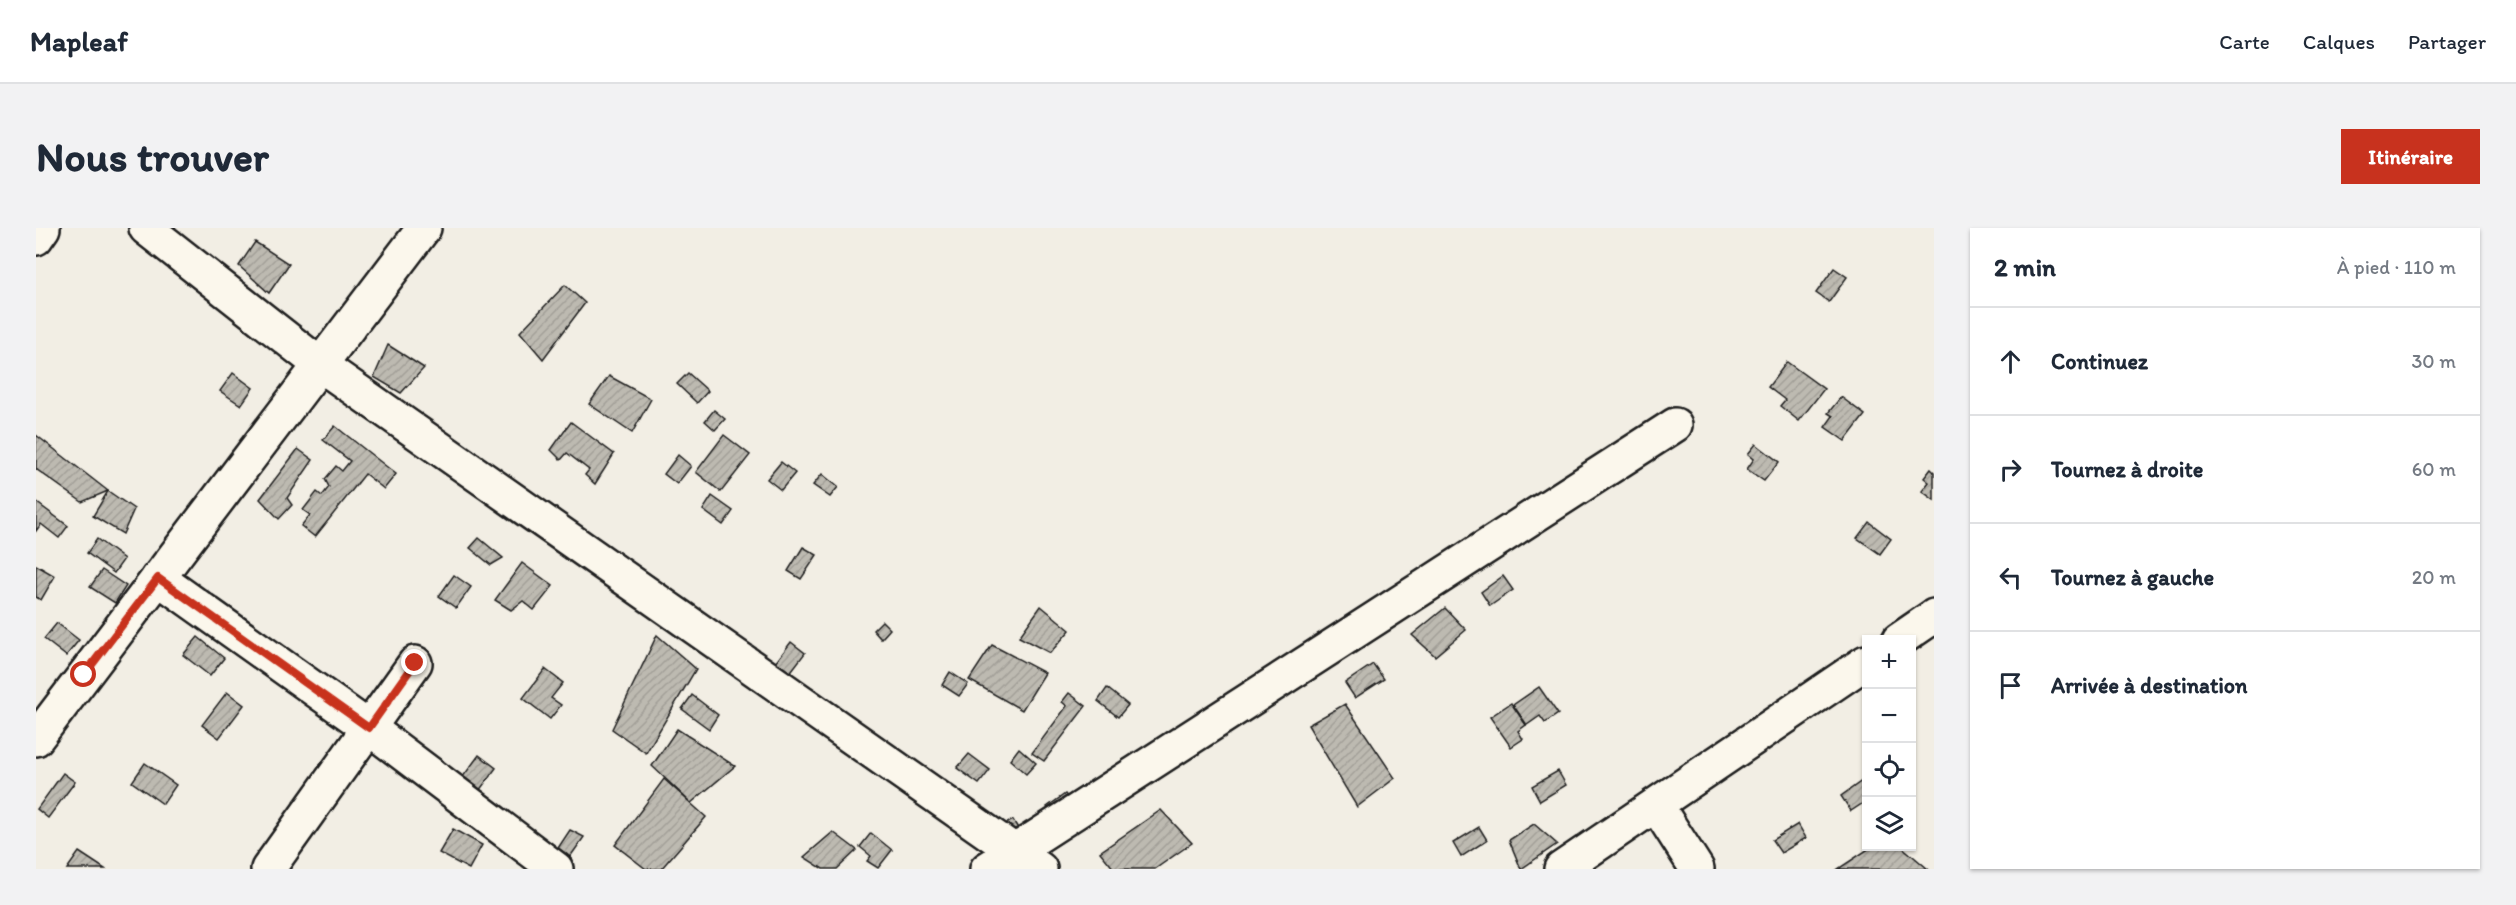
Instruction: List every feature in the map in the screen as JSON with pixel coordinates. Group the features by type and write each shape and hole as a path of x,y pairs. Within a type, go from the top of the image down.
{"street":[{"path":"36,238 43,228"},
{"path":"146,228 320,364 1027,860"},
{"path":"36,739 424,228"},
{"path":"987,869 1027,860 1675,425"},
{"path":"158,578 369,728 556,869"},
{"path":"1905,635 1934,616"},
{"path":"268,869 415,663"},
{"path":"1561,869 1862,665"},
{"path":"1656,805 1697,869"}],"building":[{"path":"255,242 289,264 269,293 239,266"},
{"path":"1834,268 1847,277 1829,302 1816,293"},
{"path":"565,285 585,303 543,359 520,332"},
{"path":"388,345 424,368 401,393 374,377"},
{"path":"1787,362 1824,389 1799,421 1780,406 1785,400 1768,387"},
{"path":"233,373 253,388 241,405 220,391"},
{"path":"688,373 708,391 697,403 677,384"},
{"path":"609,376 651,399 632,433 589,404"},
{"path":"1841,397 1865,415 1845,441 1825,427 1833,416 1828,413"},
{"path":"714,410 725,419 715,430 705,421"},
{"path":"571,422 614,454 595,484 585,475 589,470 567,453 561,460 551,450"},
{"path":"335,426 396,474 384,489 365,474 315,537 301,526 310,515 303,510 317,492 322,496 329,487 325,479 336,466 342,471 350,461 323,440"},
{"path":"36,435 108,491 82,502 36,469"},
{"path":"724,435 750,455 721,492 696,472"},
{"path":"1756,444 1779,462 1764,481 1747,469 1754,459 1748,454"},
{"path":"298,449 313,460 287,498 292,505 279,519 260,499"},
{"path":"678,455 691,466 677,484 664,474"},
{"path":"781,462 795,473 781,490 767,479"},
{"path":"1931,469 1934,472 1934,500 1922,491 1929,482 1924,478"},
{"path":"822,474 838,487 830,497 813,485"},
{"path":"108,491 134,509 123,534 93,516"},
{"path":"712,496 733,511 723,525 703,510"},
{"path":"36,502 68,526 59,538 41,524 36,531"},
{"path":"1869,522 1891,539 1880,554 1857,538"},
{"path":"479,538 503,558 491,565 470,548"},
{"path":"97,539 124,559 114,573 87,553"},
{"path":"803,547 817,555 801,579 788,571"},
{"path":"522,563 553,586 534,610 523,601 511,610 495,600"},
{"path":"36,565 55,576 41,600 36,597"},
{"path":"102,570 126,586 115,603 90,587"},
{"path":"454,575 471,587 456,608 439,596"},
{"path":"1503,576 1513,590 1490,606 1481,592"},
{"path":"1041,606 1070,630 1050,653 1019,637"},
{"path":"1445,608 1466,630 1435,656 1412,635"},
{"path":"882,621 890,629 881,639 873,630"},
{"path":"57,623 79,640 66,656 44,639"},
{"path":"657,635 696,669 646,753 612,729"},
{"path":"198,637 224,658 210,676 183,655"},
{"path":"791,642 805,653 783,682 769,671"},
{"path":"992,645 1045,673 1022,710 969,680"},
{"path":"1373,664 1384,679 1355,698 1345,683"},
{"path":"545,669 563,683 551,698 561,705 550,719 523,698"},
{"path":"950,672 968,684 959,696 942,685"},
{"path":"1539,687 1558,714 1545,723 1540,716 1527,725 1513,705"},
{"path":"1107,688 1128,705 1118,717 1098,701"},
{"path":"227,692 244,705 219,738 202,725"},
{"path":"1069,693 1086,706 1044,761 1032,753 1067,706 1062,702"},
{"path":"692,695 718,715 709,729 682,709"},
{"path":"1511,703 1526,725 1518,731 1523,739 1511,747 1490,717"},
{"path":"1345,704 1395,778 1357,807 1308,725"},
{"path":"677,729 735,766 691,803 652,766"},
{"path":"1019,748 1036,763 1026,774 1010,760"},
{"path":"969,754 990,770 979,784 957,768"},
{"path":"479,755 496,768 479,791 462,778"},
{"path":"145,763 176,785 163,804 132,782"},
{"path":"1558,771 1566,785 1540,801 1532,786"},
{"path":"63,773 75,782 48,818 37,809"},
{"path":"664,779 706,817 661,869 646,869 615,845"},
{"path":"1862,781 1862,804 1851,811 1841,796"},
{"path":"1065,794 1075,807 1055,820 1047,807"},
{"path":"1161,810 1192,843 1155,869 1114,869 1100,852"},
{"path":"1013,820 1023,837 1000,827"},
{"path":"1534,824 1557,844 1521,869 1509,840"},
{"path":"1798,824 1806,838 1781,853 1772,840"},
{"path":"1479,827 1487,840 1461,857 1453,843"},
{"path":"453,829 482,845 469,869 439,853"},
{"path":"570,830 584,837 570,857 558,848"},
{"path":"833,832 857,850 837,869 823,869 804,857"},
{"path":"871,833 892,850 878,868 867,861 871,856 860,847"},
{"path":"1865,851 1907,851 1928,869 1838,869"},
{"path":"79,852 105,869 67,869"}],"route":[{"path":"84,675 158,578 369,728 415,663"}]}
